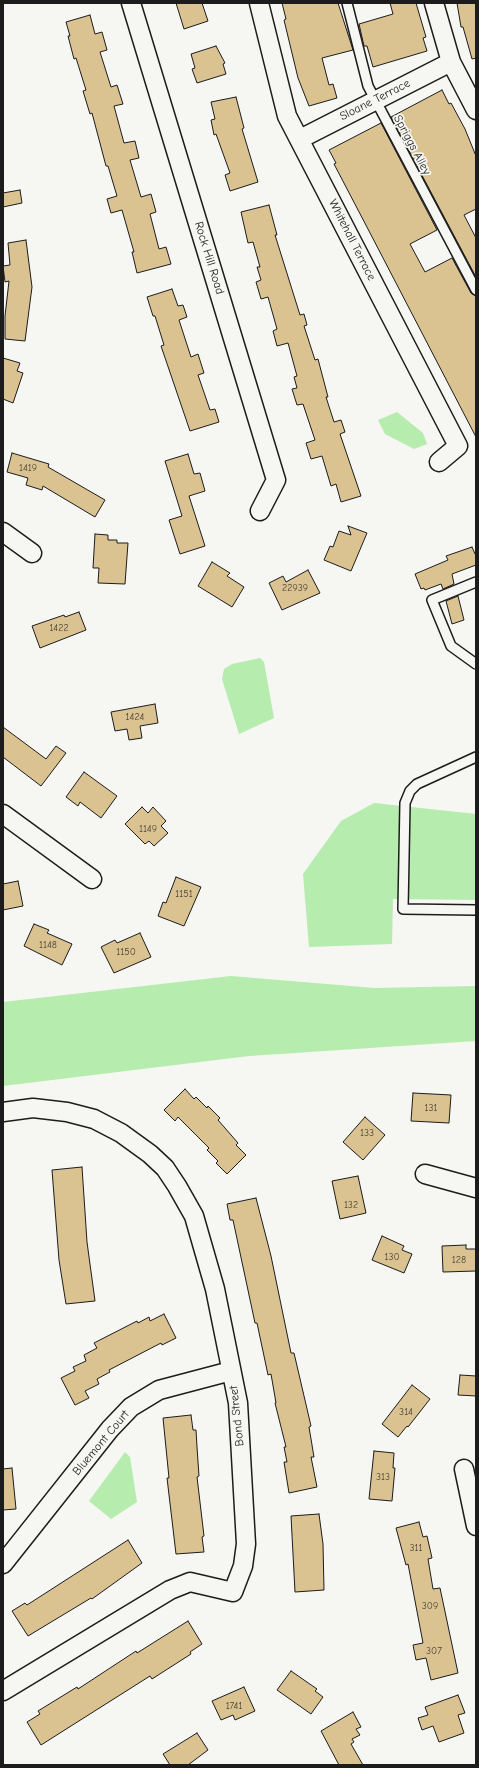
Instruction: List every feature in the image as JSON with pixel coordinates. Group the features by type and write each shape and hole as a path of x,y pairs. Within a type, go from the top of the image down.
{"street":[{"name":"Rock Hill Road","path":"131,3 276,480 260,511"},
{"name":"Whitehall Terrace","path":"259,3 287,116 458,446 439,462"},
{"path":"434,3 451,62 476,110"},
{"name":"Sloane Terrace","path":"300,139 451,62"},
{"path":"3,532 32,553"},
{"path":"3,814 92,879"},
{"name":"Bond Street","path":"3,1112 33,1108 67,1112 94,1119 121,1133 150,1154 165,1168 194,1216 215,1288 238,1402 246,1544 243,1566 233,1592 190,1582 170,1590 3,1691"},
{"path":"425,1174 476,1188"},
{"name":"Bluemont Court","path":"3,1564 110,1429 131,1407 159,1390 231,1371"},
{"path":"464,1469 476,1526"}],"lane":[{"name":"Spriggs Alley","path":"347,3 368,86 476,290"},
{"path":"476,582 432,600 451,646 476,664"},
{"path":"476,758 417,784 410,791 405,803 403,908 476,910"}],"green space":[{"path":"397,412 423,433 427,444 414,449 385,434 378,420"},
{"path":"260,658 264,662 274,718 239,734 222,679 224,669 232,664"},
{"path":"374,803 476,814 476,900 393,899 392,944 309,947 303,874 341,821"},
{"path":"231,976 375,988 476,986 476,1041 249,1056 3,1086 3,1002"},
{"path":"125,1452 130,1457 137,1502 111,1519 89,1501"}],"building":[{"path":"176,3 202,3 208,21 184,29"},
{"path":"282,3 338,3 353,50 322,58 329,85 333,84 337,98 309,106 298,78 284,20 286,19"},
{"path":"390,3 416,3 426,37 423,38 427,51 373,67 367,46 364,46 359,24 393,14"},
{"path":"457,3 476,3 476,58 472,59 463,27 461,27"},
{"path":"90,15 95,34 102,32 107,50 100,52 111,87 117,85 123,104 114,106 124,143 135,141 139,158 130,160 141,197 151,194 156,212 150,214 159,249 166,247 171,264 137,273 132,252 134,252 122,210 111,213 107,199 117,196 108,166 106,166 92,113 90,114 83,91 86,90 76,58 74,59 68,36 70,36 66,22"},
{"path":"216,46 225,63 223,64 226,74 197,83 192,69 195,68 191,54"},
{"path":"442,90 465,129 476,156 476,209 464,215 476,238 476,277 391,117"},
{"path":"236,97 244,128 242,129 258,182 230,191 225,175 230,173 216,134 214,135 211,120 215,119 211,102"},
{"path":"381,123 437,230 410,244 425,272 452,258 471,293 476,296 476,437 334,164 336,163 329,150"},
{"path":"20,190 22,203 3,207 3,193"},
{"path":"269,205 277,235 275,235 300,315 304,314 307,325 304,326 315,360 318,359 328,397 326,397 334,422 341,420 345,432 340,434 361,496 341,502 336,484 331,486 322,456 311,459 306,443 315,440 303,404 297,405 292,389 297,388 294,377 297,376 288,343 277,346 273,331 277,329 268,297 261,299 256,282 261,280 257,267 260,267 253,242 248,243 241,212"},
{"path":"26,240 32,287 25,341 5,339 5,316 9,281 5,282 3,266 10,265 8,243"},
{"path":"172,289 178,306 183,305 187,317 179,320 191,357 198,354 204,373 198,375 210,410 215,409 219,422 190,431 161,346 164,345 155,316 153,316 147,297"},
{"path":"3,358 20,363 17,371 23,373 13,403 3,399"},
{"path":"12,453 49,464 48,467 105,500 95,517 43,486 42,490 26,485 28,478 7,472"},
{"path":"188,454 194,474 200,473 205,491 189,496 205,546 180,554 169,520 182,516 165,461"},
{"path":"348,526 367,533 351,571 324,560 330,546 333,547 339,531 351,535"},
{"path":"95,534 108,535 108,540 117,540 117,543 128,543 125,584 98,583 99,568 93,568"},
{"path":"472,547 476,556 476,565 452,574 454,584 443,589 441,584 425,590 424,588 421,589 415,574 448,560 446,556"},
{"path":"212,562 230,573 227,576 244,587 232,607 198,586"},
{"path":"308,570 320,593 282,610 269,583 283,576 286,582"},
{"path":"458,596 464,620 452,624 446,601"},
{"path":"79,612 86,630 40,648 32,626 64,615 65,617"},
{"path":"155,704 158,723 140,726 142,738 129,740 127,729 115,731 111,712"},
{"path":"3,727 46,759 56,746 66,753 41,786 3,757"},
{"path":"84,772 117,796 101,818 80,802 78,806 66,797"},
{"path":"142,807 148,813 153,807 166,821 161,826 168,833 154,846 149,841 145,844 125,824"},
{"path":"176,877 201,887 184,926 158,916 163,902 166,903"},
{"path":"18,881 23,906 3,910 3,884"},
{"path":"34,924 49,930 47,933 72,944 62,965 24,946"},
{"path":"140,933 151,957 114,973 101,947 115,940 117,943"},
{"path":"185,1089 194,1099 196,1097 220,1118 218,1120 238,1143 236,1145 246,1155 227,1174 216,1163 218,1161 207,1150 209,1148 178,1117 175,1121 164,1110"},
{"path":"413,1093 451,1095 449,1123 411,1121"},
{"path":"365,1117 385,1135 363,1160 343,1142"},
{"path":"82,1167 87,1242 95,1301 66,1304 59,1260 52,1170"},
{"path":"358,1176 366,1213 340,1219 332,1181"},
{"path":"256,1198 271,1256 291,1353 294,1353 311,1426 309,1427 314,1457 311,1457 317,1487 289,1493 284,1462 287,1462 284,1447 286,1447 275,1403 271,1374 268,1375 257,1323 255,1323 233,1220 230,1220 227,1204"},
{"path":"382,1236 404,1246 402,1250 412,1254 404,1273 372,1260"},
{"path":"466,1245 466,1249 476,1249 476,1271 443,1272 442,1246"},
{"path":"164,1314 176,1338 162,1345 161,1343 109,1370 110,1372 97,1379 99,1384 85,1391 89,1398 75,1405 61,1378 75,1371 73,1367 86,1361 84,1355 97,1348 94,1343 137,1321 138,1323 149,1317 150,1321"},
{"path":"460,1375 476,1376 476,1396 458,1395"},
{"path":"412,1385 430,1399 408,1427 407,1426 398,1437 382,1424"},
{"path":"191,1415 193,1430 196,1430 199,1476 197,1477 204,1536 202,1537 204,1552 176,1554 167,1478 169,1478 163,1418"},
{"path":"374,1451 394,1453 393,1468 395,1468 392,1501 369,1499"},
{"path":"12,1468 16,1509 3,1510 3,1469"},
{"path":"319,1514 323,1544 324,1590 295,1592 291,1516"},
{"path":"419,1522 423,1537 427,1536 432,1558 428,1559 433,1589 440,1588 458,1673 431,1680 426,1658 416,1660 413,1645 423,1643 408,1564 406,1565 396,1528"},
{"path":"128,1540 142,1563 92,1599 91,1598 28,1636 12,1611 25,1603 27,1605"},
{"path":"188,1621 202,1644 190,1652 191,1654 152,1679 150,1676 41,1745 27,1722 40,1714 38,1711 77,1687 78,1689 136,1651 137,1653"},
{"path":"291,1671 317,1689 315,1691 323,1697 311,1714 277,1690"},
{"path":"244,1687 255,1711 235,1720 233,1715 221,1720 212,1701"},
{"path":"458,1695 465,1713 458,1715 464,1733 439,1742 433,1726 422,1730 418,1718 428,1715 425,1707"},
{"path":"353,1712 361,1727 356,1729 360,1735 352,1739 354,1742 351,1744 363,1765 339,1765 321,1731"},
{"path":"197,1733 208,1750 188,1765 170,1765 163,1754"}]}
